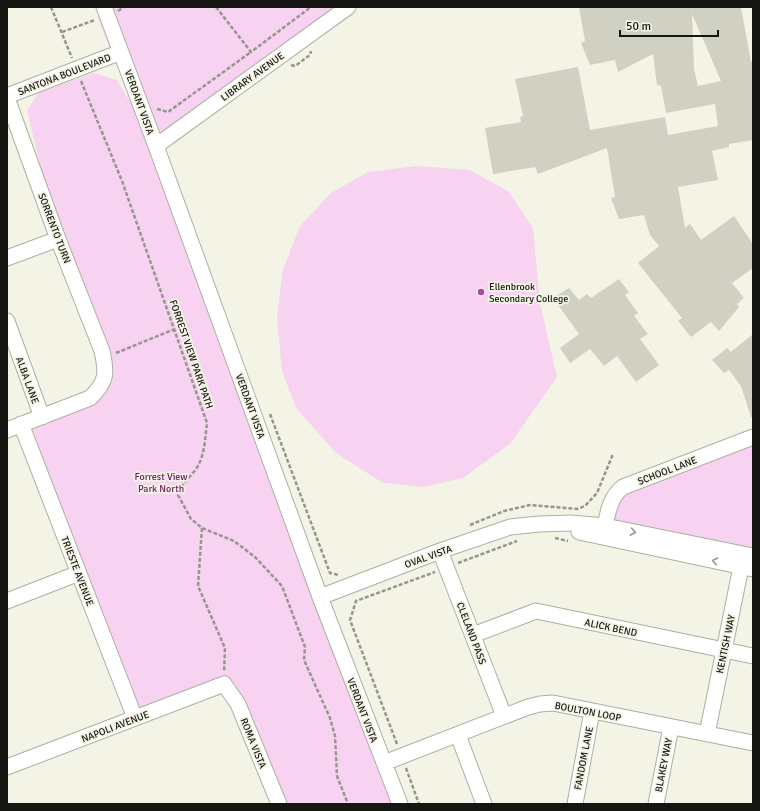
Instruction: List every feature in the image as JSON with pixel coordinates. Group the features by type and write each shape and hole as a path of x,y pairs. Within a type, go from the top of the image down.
{"street":[{"name":"VERDANT VISTA","path":"104,7 320,597 400,804"},
{"name":"LIBRARY AVENUE","path":"156,146 348,7"},
{"name":"SANTONA BOULEVARD","path":"7,97 121,52"},
{"name":"SORRENTO TURN","path":"7,97 58,239 104,358 105,377 99,389 90,398 7,430"},
{"path":"7,258 58,239"},
{"name":"ALBA LANE","path":"7,321 42,417"},
{"name":"TRIESTE AVENUE","path":"22,424 135,718"},
{"name":"SCHOOL LANE","path":"604,532 611,500 616,492 623,487 753,437"},
{"name":"OVAL VISTA","path":"320,597 440,551 510,527 539,524 571,523 604,532 748,561"},
{"name":"CLELAND PASS","path":"440,551 504,716"},
{"name":"KENTISH WAY","path":"707,734 724,650 748,561"},
{"path":"7,601 79,573"},
{"name":"ALICK BEND","path":"473,635 536,611 753,656"},
{"name":"NAPOLI AVENUE","path":"7,767 224,684"},
{"name":"ROMA VISTA","path":"224,684 238,704 279,804"},
{"name":"BOULTON LOOP","path":"384,763 504,716 540,704 553,703 753,743"},
{"name":"FANDOM LANE","path":"575,804 592,711"},
{"name":"BLAKEY WAY","path":"656,804 671,727"},
{"path":"458,735 484,804"}],"path":[{"name":"FORREST VIEW PARK PATH","path":"51,7 122,181 207,423 202,456 196,469 183,482 178,495 191,520 202,528 234,541 255,557 282,586 305,647 304,660 330,718 335,736 337,776 348,804"},
{"path":"216,7 251,52"},
{"path":"152,108 168,112 311,7"},
{"path":"289,65 295,66 310,55 312,48"},
{"path":"104,358 175,329"},
{"path":"269,411 330,573 342,576"},
{"path":"463,527 504,511 530,505 577,509 585,506 597,493 613,454"},
{"path":"202,528 198,586 225,648 224,684"},
{"path":"550,537 573,542"},
{"path":"419,804 350,620 356,600 522,539"}],"green space":[{"name":"Forrest View Park North","path":"104,7 348,7 156,146 400,804 279,804 224,685 135,718 21,424 90,398 105,377 58,239 27,111 38,93 93,73 117,80 153,140 113,56 98,18"},
{"path":"416,166 470,170 509,192 533,228 540,303 557,377 510,444 463,478 424,487 383,483 336,453 296,408 282,371 277,318 282,272 300,226 331,193 368,172"},
{"path":"753,437 753,556 605,526 611,499"}],"building":[{"path":"579,7 741,7 751,62 753,61 753,140 729,144 729,147 712,151 718,180 678,187 685,228 690,224 701,240 734,216 753,244 753,268 732,283 744,298 737,304 739,307 719,331 711,322 691,337 678,321 682,318 638,263 659,246 650,235 644,215 619,219 611,198 615,197 607,148 538,174 535,167 493,174 485,128 521,122 520,117 523,116 515,79 578,67 590,130 665,117 668,135 718,126 715,104 666,113 661,86 657,85 653,54 618,72 615,60 590,65 581,43 585,41","holes":["692,14 721,81 698,86 694,69"]},
{"path":"619,279 629,292 625,295 638,313 634,316 648,334 640,339 659,365 636,382 617,356 604,366 590,349 570,363 560,348 579,334 553,298 569,288 579,300 587,294 591,298"},
{"path":"753,334 753,417 751,417 741,386 729,370 724,373 712,360 727,348 731,352"}],"place":[{"name":"Ellenbrook Secondary College","path":"481,292"}]}
